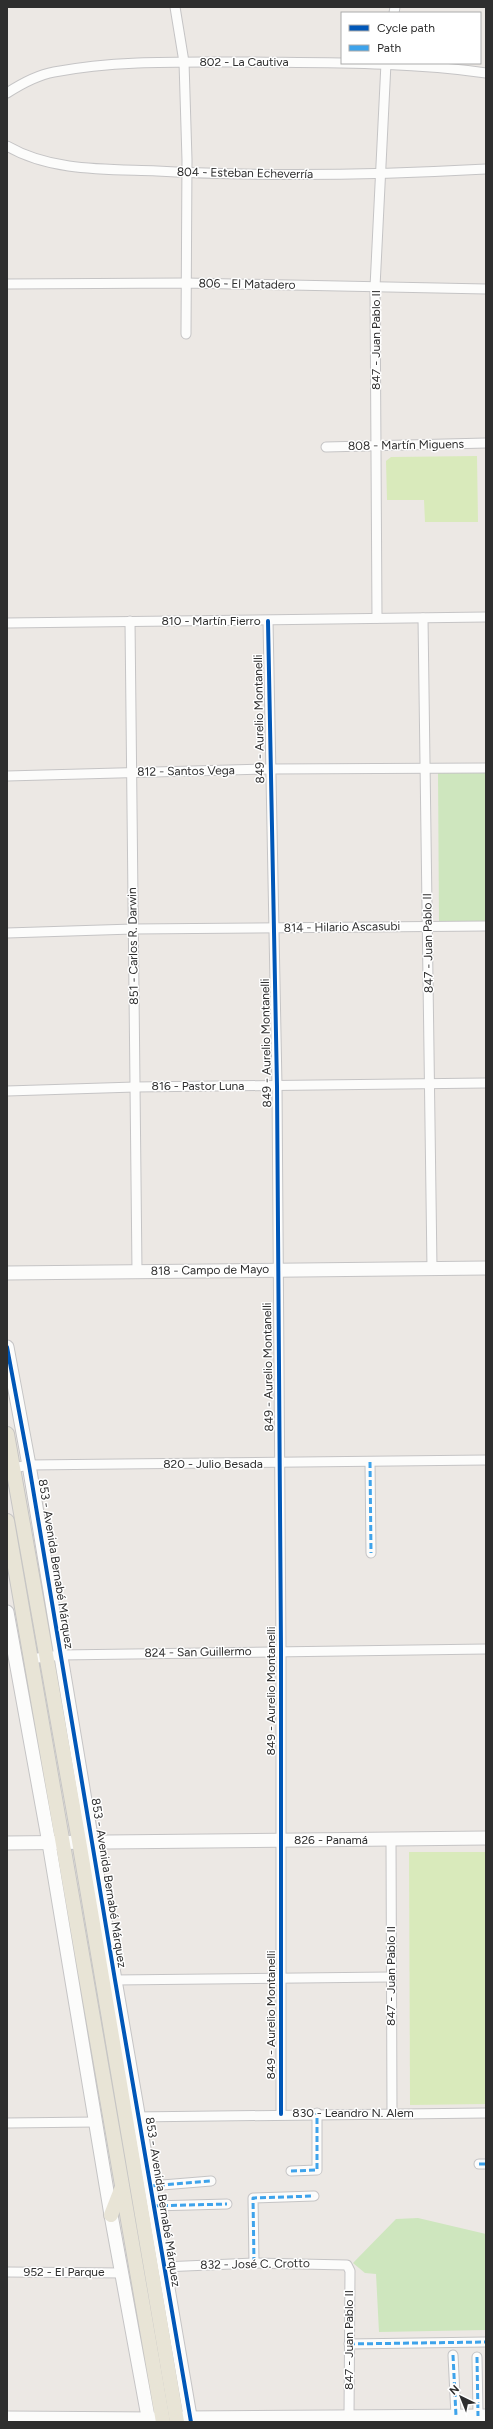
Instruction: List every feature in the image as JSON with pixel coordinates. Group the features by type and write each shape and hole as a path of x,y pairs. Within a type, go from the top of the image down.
{"main road":[{"name":"853 - Avenida Bernabé Márquez","path":"7,1434 54,1656 86,1841 124,2118 162,2420"},
{"path":"7,1521 30,1659 56,1842 122,2187 162,2420"},
{"path":"111,2215 122,2187"}],"street":[{"path":"176,7 184,62 187,173 186,334"},
{"name":"802 - La Cautiva","path":"7,93 35,78 52,72 84,68 184,62 341,64"},
{"name":"802 - La Cautiva","path":"386,64 486,72"},
{"name":"847 - Juan Pablo II","path":"377,618 375,287 386,64"},
{"name":"804 - Esteban Echeverría","path":"7,146 41,161 67,166 187,173 380,175 486,169"},
{"name":"806 - El Matadero","path":"7,284 186,283 486,289"},
{"name":"808 - Martín Miguens","path":"326,447 486,443"},
{"name":"810 - Martín Fierro","path":"7,623 268,621 486,617"},
{"name":"847 - Juan Pablo II","path":"423,618 431,1084 432,1268"},
{"name":"851 - Carlos R. Darwin","path":"130,621 137,1271"},
{"name":"849 - Aurelio Montanelli","path":"268,621 269,769 277,1086 277,1269 281,1650 281,2114"},
{"name":"812 - Santos Vega","path":"7,776 269,769 486,768"},
{"name":"814 - Hilario Ascasubi","path":"7,933 133,929 486,926"},
{"name":"816 - Pastor Luna","path":"7,1091 135,1087 486,1083"},
{"name":"818 - Campo de Mayo","path":"7,1273 486,1268"},
{"name":"853 - Avenida Bernabé Márquez","path":"7,1347 29,1465 54,1656"},
{"name":"820 - Julio Besada","path":"13,1468 29,1465 279,1464 486,1460"},
{"path":"370,1462 371,1553"},
{"path":"7,1612 56,1842 96,2122 122,2273 162,2420"},
{"name":"824 - San Guillermo","path":"30,1659 54,1656 281,1650 486,1649"},
{"name":"826 - Panamá","path":"7,1843 486,1838"},
{"name":"847 - Juan Pablo II","path":"391,1840 390,1977 392,2113"},
{"name":"853 - Avenida Bernabé Márquez","path":"86,1841 115,1980 139,2116 163,2267 191,2420"},
{"path":"115,1980 390,1977"},
{"name":"830 - Leandro N. Alem","path":"124,2118 139,2116 281,2114 486,2113"},
{"path":"291,2171 317,2170 317,2114"},
{"path":"7,2123 96,2122"},
{"path":"150,2186 211,2181"},
{"path":"254,2263 253,2198 314,2196"},
{"path":"153,2206 227,2204"},
{"name":"832 - José C. Crotto","path":"163,2267 254,2263 347,2265"},
{"name":"847 - Juan Pablo II","path":"347,2265 350,2271 349,2417"},
{"name":"952 - El Parque","path":"7,2272 122,2273"},
{"path":"349,2344 486,2342"},
{"path":"453,2355 456,2416"},
{"path":"9,2420 191,2420 349,2417 409,2419 482,2416 477,2357"}],"green space":[{"path":"477,456 478,522 425,522 424,500 387,500 386,461 391,457"},
{"path":"438,772 486,772 486,923 439,923"},
{"path":"409,1852 486,1852 486,2104 410,2105"},
{"path":"418,2218 486,2234 486,2330 379,2332 376,2274 365,2273 353,2263 396,2219"}],"marked path":[{"path":"370,1462 371,1553"},
{"path":"291,2171 317,2170 317,2113"},
{"path":"479,2164 486,2164"},
{"path":"150,2186 211,2181"},
{"path":"254,2263 253,2198 314,2196"},
{"path":"153,2206 227,2204"},
{"path":"349,2344 486,2342"},
{"path":"453,2355 456,2416"},
{"path":"477,2357 478,2416"}],"cycle path":[{"path":"268,621 277,1086 281,1650 281,2114"},
{"path":"7,1347 29,1465 191,2422"}]}
